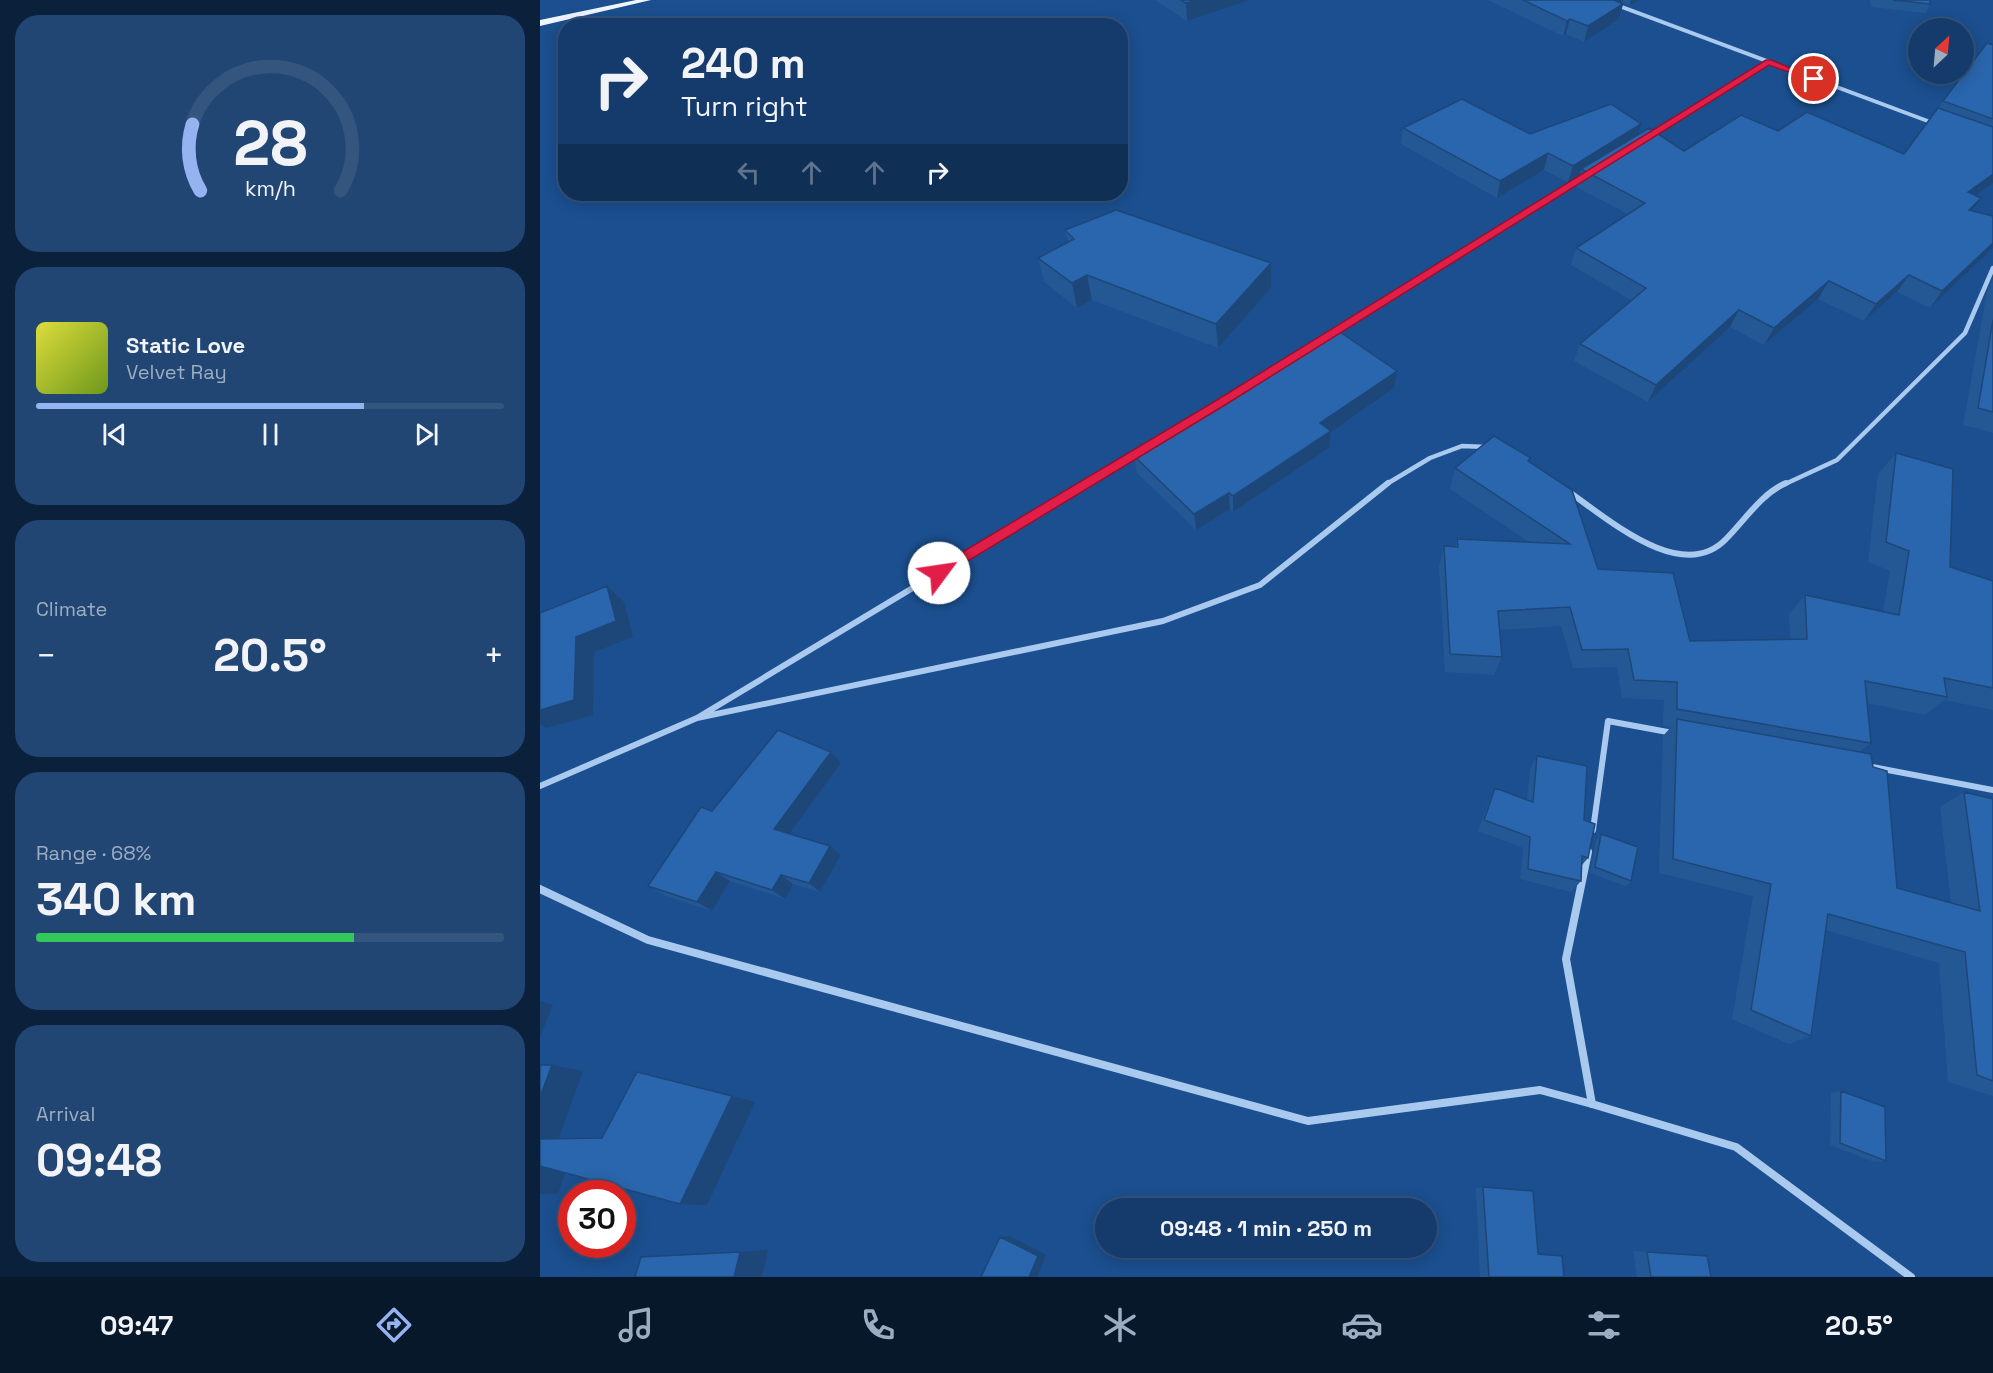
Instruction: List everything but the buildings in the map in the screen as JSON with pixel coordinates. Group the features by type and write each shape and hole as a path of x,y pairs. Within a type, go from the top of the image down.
{"main road":[{"path":"563,18 647,0"},
{"path":"540,23 558,19"}],"street":[{"path":"1603,0 1937,124"},
{"path":"1647,138 1768,62"},
{"path":"1323,339 1596,169"},
{"path":"1567,490 1628,533 1657,549 1674,553 1707,554 1724,542 1773,489 1838,460 1965,333 1993,268"},
{"path":"540,786 697,718 1211,408"},
{"path":"697,718 1163,621 1260,585 1338,524 1381,486 1430,458 1462,446 1497,450"},
{"path":"1592,1104 1566,958 1593,828 1608,721 1678,734"},
{"path":"1853,764 1993,790"},
{"path":"540,889 648,940 1308,1121 1540,1090 1592,1104 1736,1147 1911,1277"}],"route":[{"path":"939,573 1221,402 1768,62 1814,79"}]}
